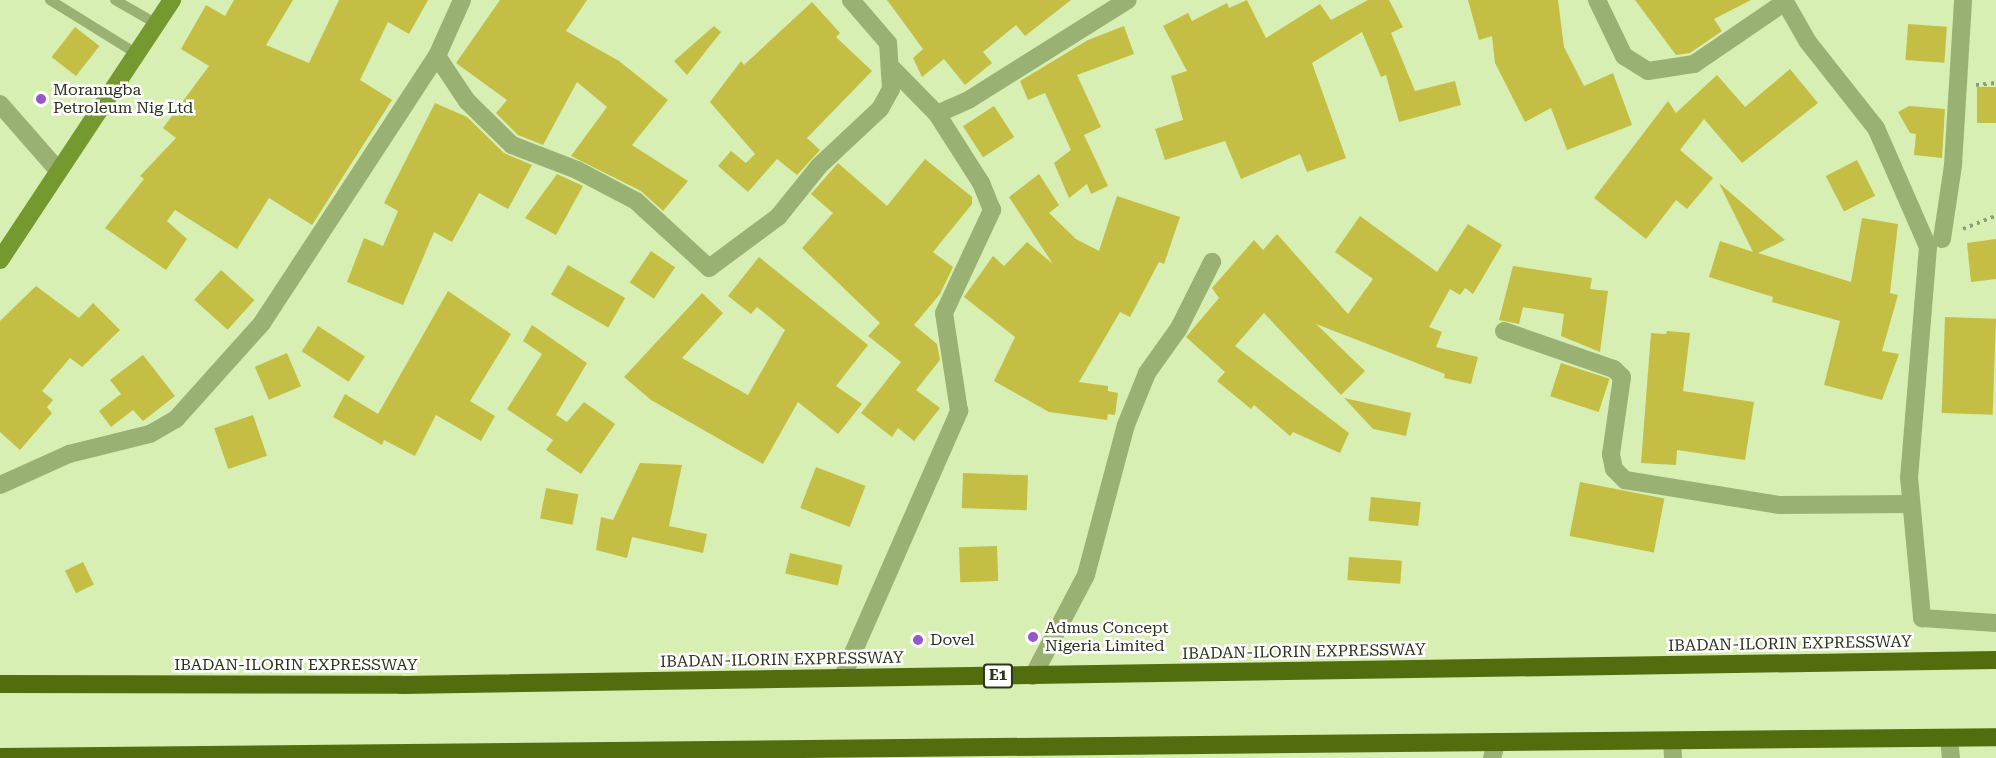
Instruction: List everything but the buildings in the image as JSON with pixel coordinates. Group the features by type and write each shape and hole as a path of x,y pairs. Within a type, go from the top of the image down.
{"highway":[{"name":"IBADAN-ILORIN EXPRESSWAY","path":"0,684 842,678 1996,660"},
{"path":"1,757 1672,750 1996,737"}],"street":[{"path":"0,260 57,169 172,0"},
{"path":"0,485 69,454 150,434 176,419 262,323 437,56 462,0"},
{"path":"437,56 467,100 512,145 577,170 636,201 709,267 778,217 819,166 880,109 891,89 893,69 888,43 851,0"},
{"path":"937,114 970,99 1128,0"},
{"path":"1597,0 1624,56 1648,71 1694,64 1784,1 1808,42 1876,128 1928,247 1909,477 1922,618 1996,623"},
{"path":"1942,239 1953,165 1963,0"},
{"path":"842,678 959,411 944,313 992,210 981,183 937,114 893,69"},
{"path":"0,104 57,169"},
{"path":"1033,675 1086,575 1126,425 1148,373 1179,328 1212,262"},
{"path":"1504,331 1614,369 1622,377 1611,454 1614,469 1625,480 1780,505 1911,504"},
{"path":"1949,738 1951,758"}],"lane":[{"path":"50,0 137,54"},
{"path":"116,0 157,24"}],"place":[{"name":"Moranugba Petroleum Nig Ltd","path":"41,99"},
{"name":"Admus Concept Nigeria Limited","path":"1033,637"},
{"name":"Dovel","path":"918,640"}]}
